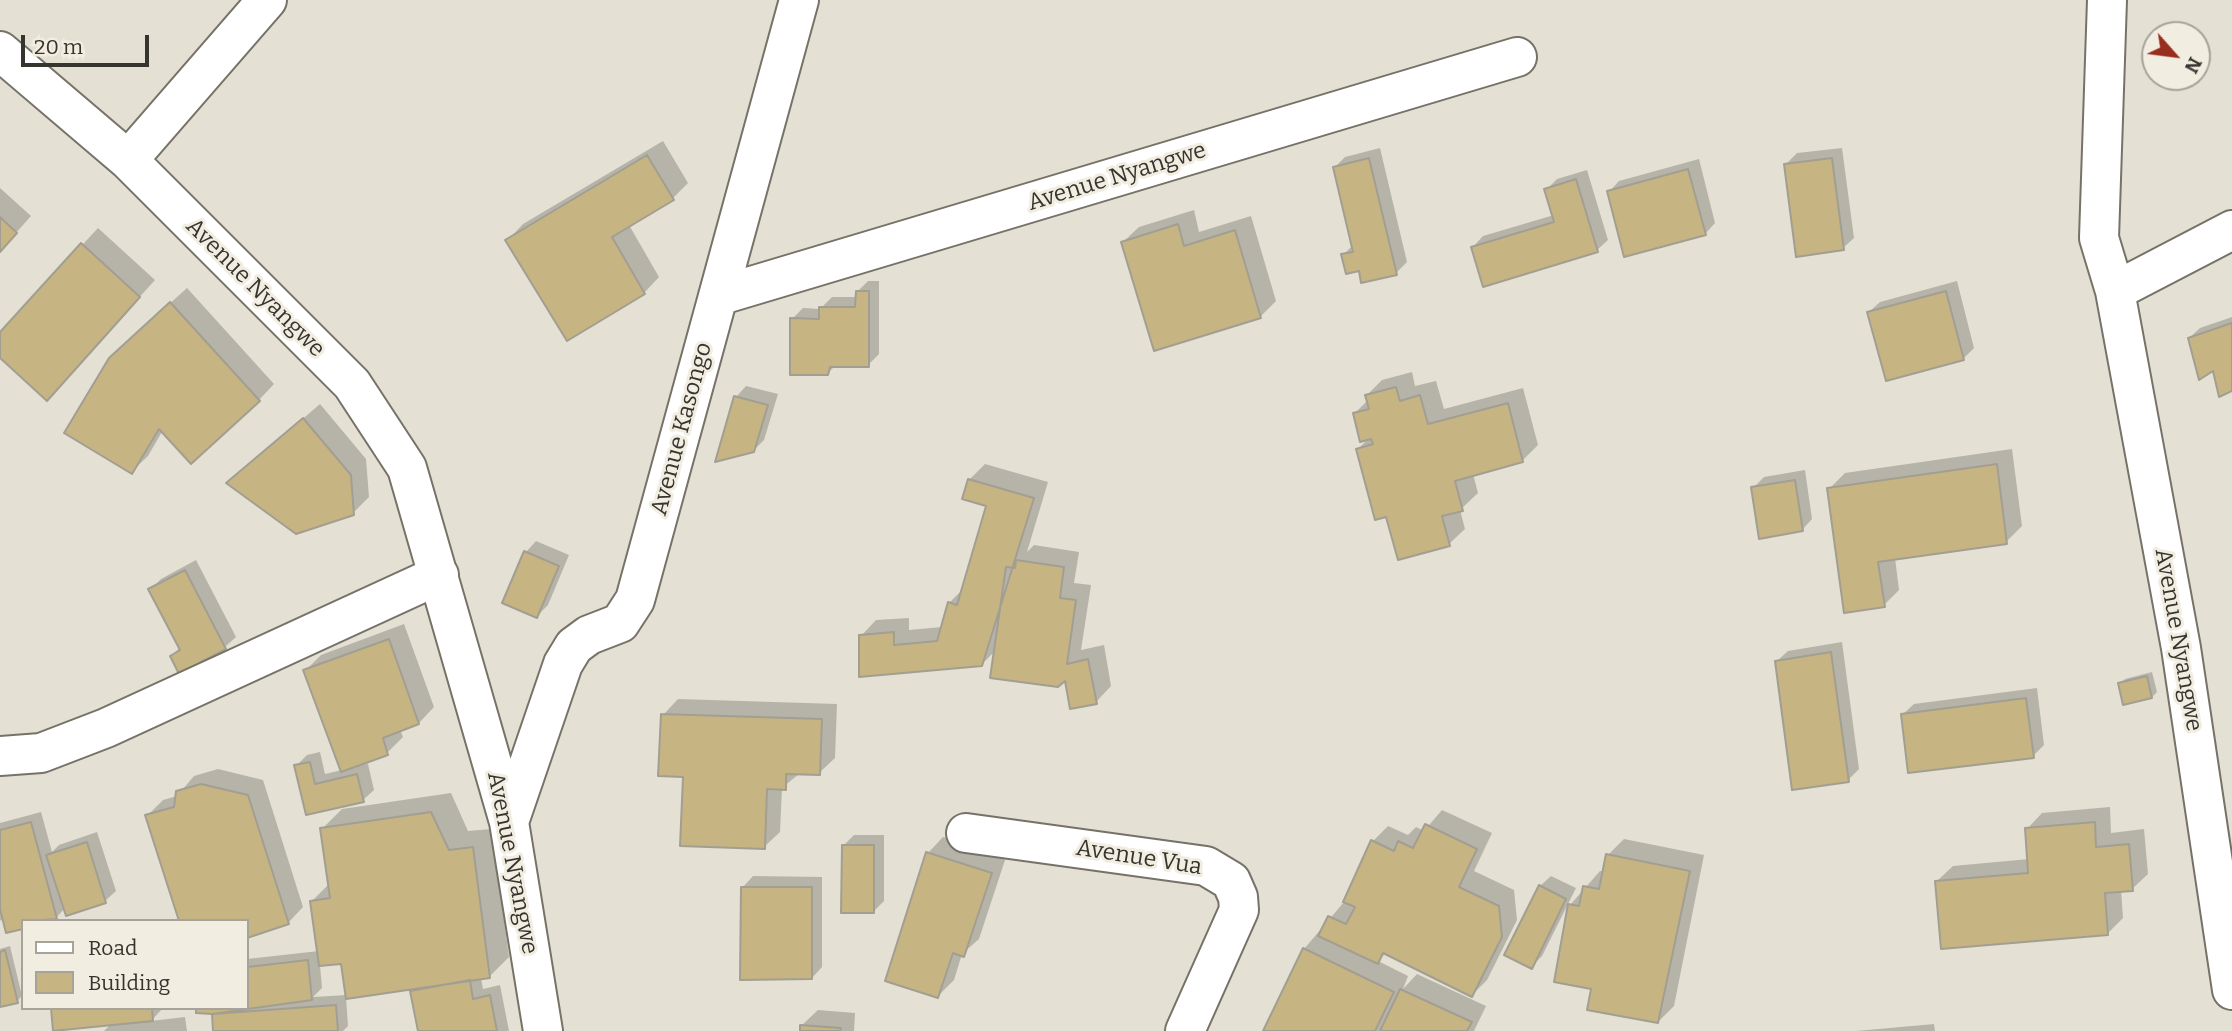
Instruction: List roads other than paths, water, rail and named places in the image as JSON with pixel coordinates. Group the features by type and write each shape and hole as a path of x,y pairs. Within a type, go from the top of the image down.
{"street":[{"path":"128,160 267,0"},
{"name":"Avenue Kasongo","path":"509,822 563,664 574,646 589,635 620,623 635,600 799,0"},
{"name":"Avenue Nyangwe","path":"2107,0 2099,238 2115,291 2181,648 2232,990"},
{"name":"Avenue Nyangwe","path":"0,51 128,160 352,384 407,468 509,822 543,1031"},
{"name":"Avenue Nyangwe","path":"718,296 1517,57"},
{"path":"2115,291 2232,230"},
{"path":"0,755 41,753 106,728 439,575"},
{"name":"Avenue Vua","path":"966,833 1206,866 1231,881 1238,897 1239,910 1185,1031"}]}
